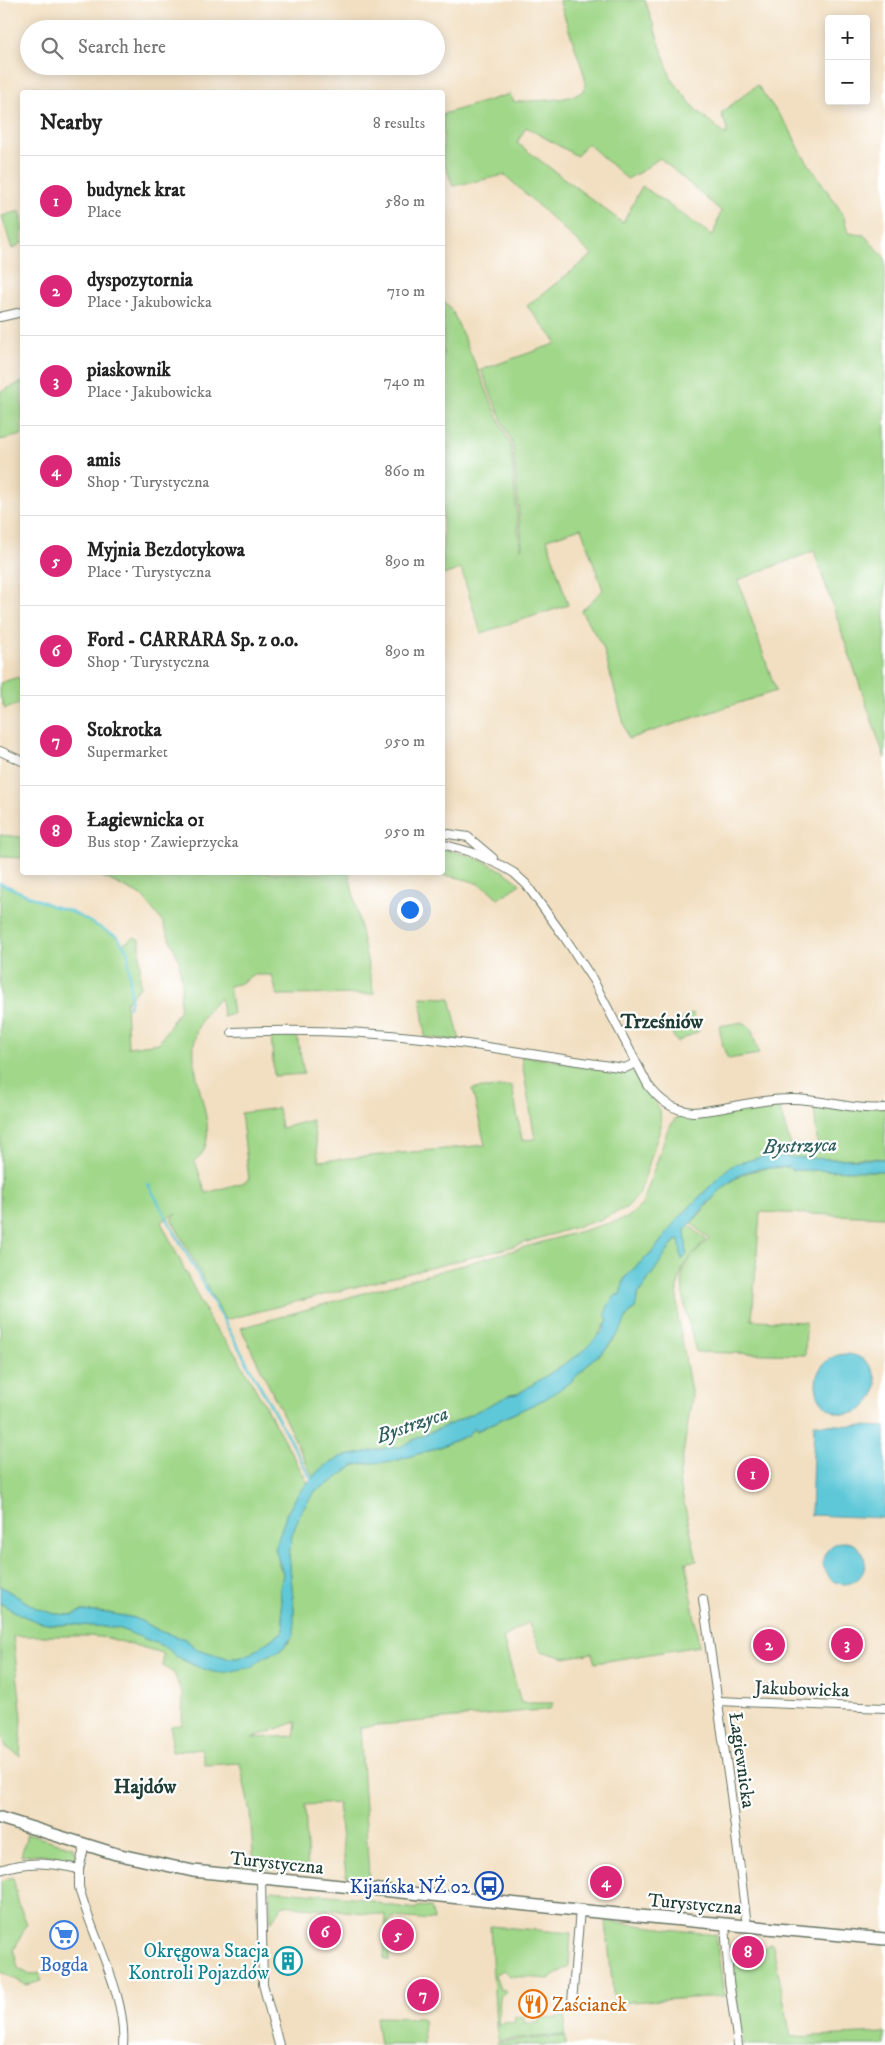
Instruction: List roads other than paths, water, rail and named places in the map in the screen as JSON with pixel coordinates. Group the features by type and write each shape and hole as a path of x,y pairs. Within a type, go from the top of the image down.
{"main road":[{"name":"Turystyczna","path":"0,1818 85,1844 167,1866 206,1872 885,1939"}],"street":[{"path":"0,317 20,312"},
{"path":"0,751 20,760"},
{"path":"445,833 468,837 493,858 493,861"},
{"path":"445,845 493,861 510,870 523,881 562,934 608,1006 648,1085 660,1100 670,1107 685,1111 708,1111 755,1102 789,1099 861,1108 885,1108"},
{"path":"232,1032 275,1030 379,1034 459,1043 624,1068 636,1062"},
{"name":"Łagiewnicka","path":"703,1599 719,1702 747,1926"},
{"name":"Jakubowicka","path":"719,1702 885,1708"},
{"path":"85,1844 78,1882 114,1990 121,2020 123,2045"},
{"path":"0,1870 20,1864 39,1862 79,1869"},
{"path":"261,1878 263,1984 279,2045"},
{"path":"572,2002 580,1910"},
{"path":"725,1924 729,1981 738,2045"}],"water":[{"path":"766,1156 885,1159 885,1171 792,1170 789,1167 757,1169 738,1176 713,1198 685,1230 687,1254 682,1260 679,1240 674,1242 639,1293 635,1308 626,1318 621,1330 603,1352 593,1359 572,1381 545,1399 476,1431 474,1428 468,1435 435,1449 391,1462 366,1463 353,1466 332,1482 316,1490 301,1511 292,1535 289,1555 294,1610 294,1635 281,1650 263,1658 252,1667 222,1673 213,1672 174,1655 168,1648 118,1628 69,1624 50,1625 33,1620 0,1603 0,1586 36,1608 55,1614 73,1615 82,1611 135,1618 162,1632 185,1639 197,1649 227,1658 239,1658 251,1653 284,1631 280,1589 283,1574 275,1549 286,1515 298,1494 319,1470 341,1457 400,1447 510,1395 518,1394 580,1354 603,1331 608,1320 606,1313 608,1307 616,1295 620,1295 624,1279 655,1249 676,1221 726,1170 735,1164"},
{"path":"840,1354 852,1354 863,1359 871,1367 876,1378 874,1396 863,1409 852,1414 840,1414 829,1409 821,1401 816,1390 816,1378 821,1367 829,1359"},
{"path":"814,1424 885,1427 885,1518 811,1515"},
{"path":"844,1542 859,1548 865,1563 859,1578 844,1584 829,1578 823,1563 829,1548"}],"waterway":[{"path":"0,883 52,906 70,911 118,937 128,952 131,997 129,1007"},
{"path":"148,1184 312,1480"}],"place":[{"name":"budynek krat","path":"753,1474"},
{"name":"piaskownik","path":"847,1644"},
{"name":"dyspozytornia","path":"769,1645"},
{"name":"amis","path":"606,1882"},
{"name":"Kijańska NŻ 02","path":"489,1886"},
{"name":"Ford - CARRARA Sp. z o.o.","path":"325,1932"},
{"name":"Bogda","path":"64,1935"},
{"name":"Myjnia Bezdotykowa","path":"398,1935"},
{"name":"Łagiewnicka 01","path":"748,1952"},
{"name":"Okręgowa Stacja Kontroli Pojazdów","path":"288,1961"},
{"name":"Stokrotka","path":"423,1995"},
{"name":"Zaścianek","path":"533,2004"}],"district":[{"name":"Trześniów","path":"662,1021"},
{"name":"Hajdów","path":"145,1786"}],"water label":[{"name":"Bystrzyca","path":"800,1145"},
{"name":"Bystrzyca","path":"412,1424"}]}
